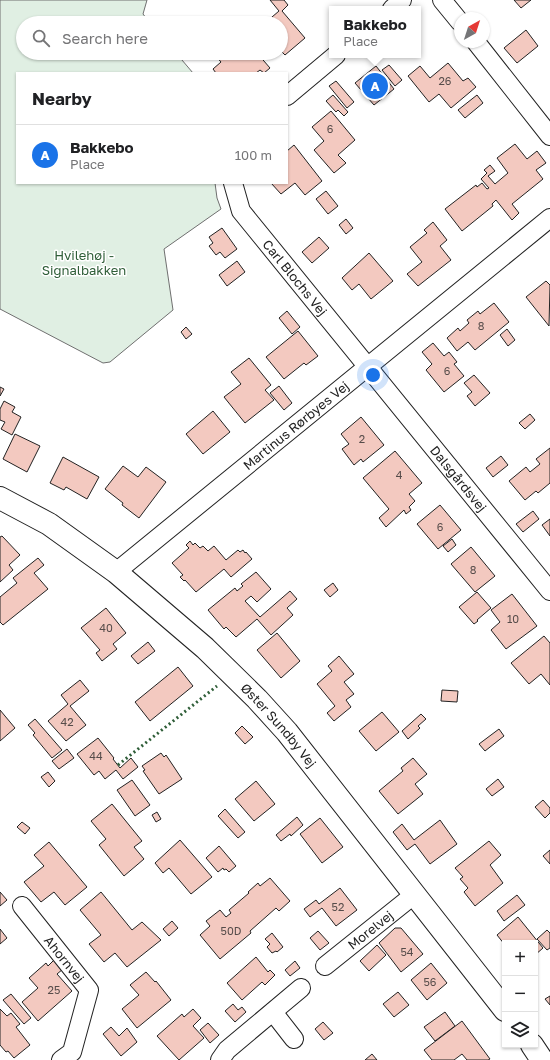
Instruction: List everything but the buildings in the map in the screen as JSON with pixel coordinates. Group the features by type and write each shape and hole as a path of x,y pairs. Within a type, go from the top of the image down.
{"street":[{"path":"442,0 454,15"},
{"path":"481,48 550,136"},
{"path":"288,95 332,58"},
{"name":"Carl Blochs Vej","path":"234,184 241,211 367,367"},
{"name":"Martinus Rørbyes Vej","path":"116,572 550,218"},
{"name":"Dalsgårdsvej","path":"367,367 550,591"},
{"name":"Øster Sundby Vej","path":"0,498 49,524 116,572 206,648 257,699 288,732 502,1006"},
{"name":"Morelvej","path":"325,966 415,894"},
{"name":"Ahornvej","path":"22,906 89,990 72,1052 61,1060"},
{"path":"220,1060 227,1050 301,988"},
{"path":"273,1012 294,1039"},
{"path":"534,1048 542,1060"}],"green space":[{"name":"Hvilehøj - Signalbakken","path":"0,0 147,0 143,14 145,16 16,16 16,60 182,60 192,72 16,72 16,184 215,184 217,198 221,209 164,249 173,310 110,362 103,363 0,309"}],"hedge":[{"path":"118,765 217,686"}],"place":[{"name":"Bakkebo","path":"375,86"}]}
